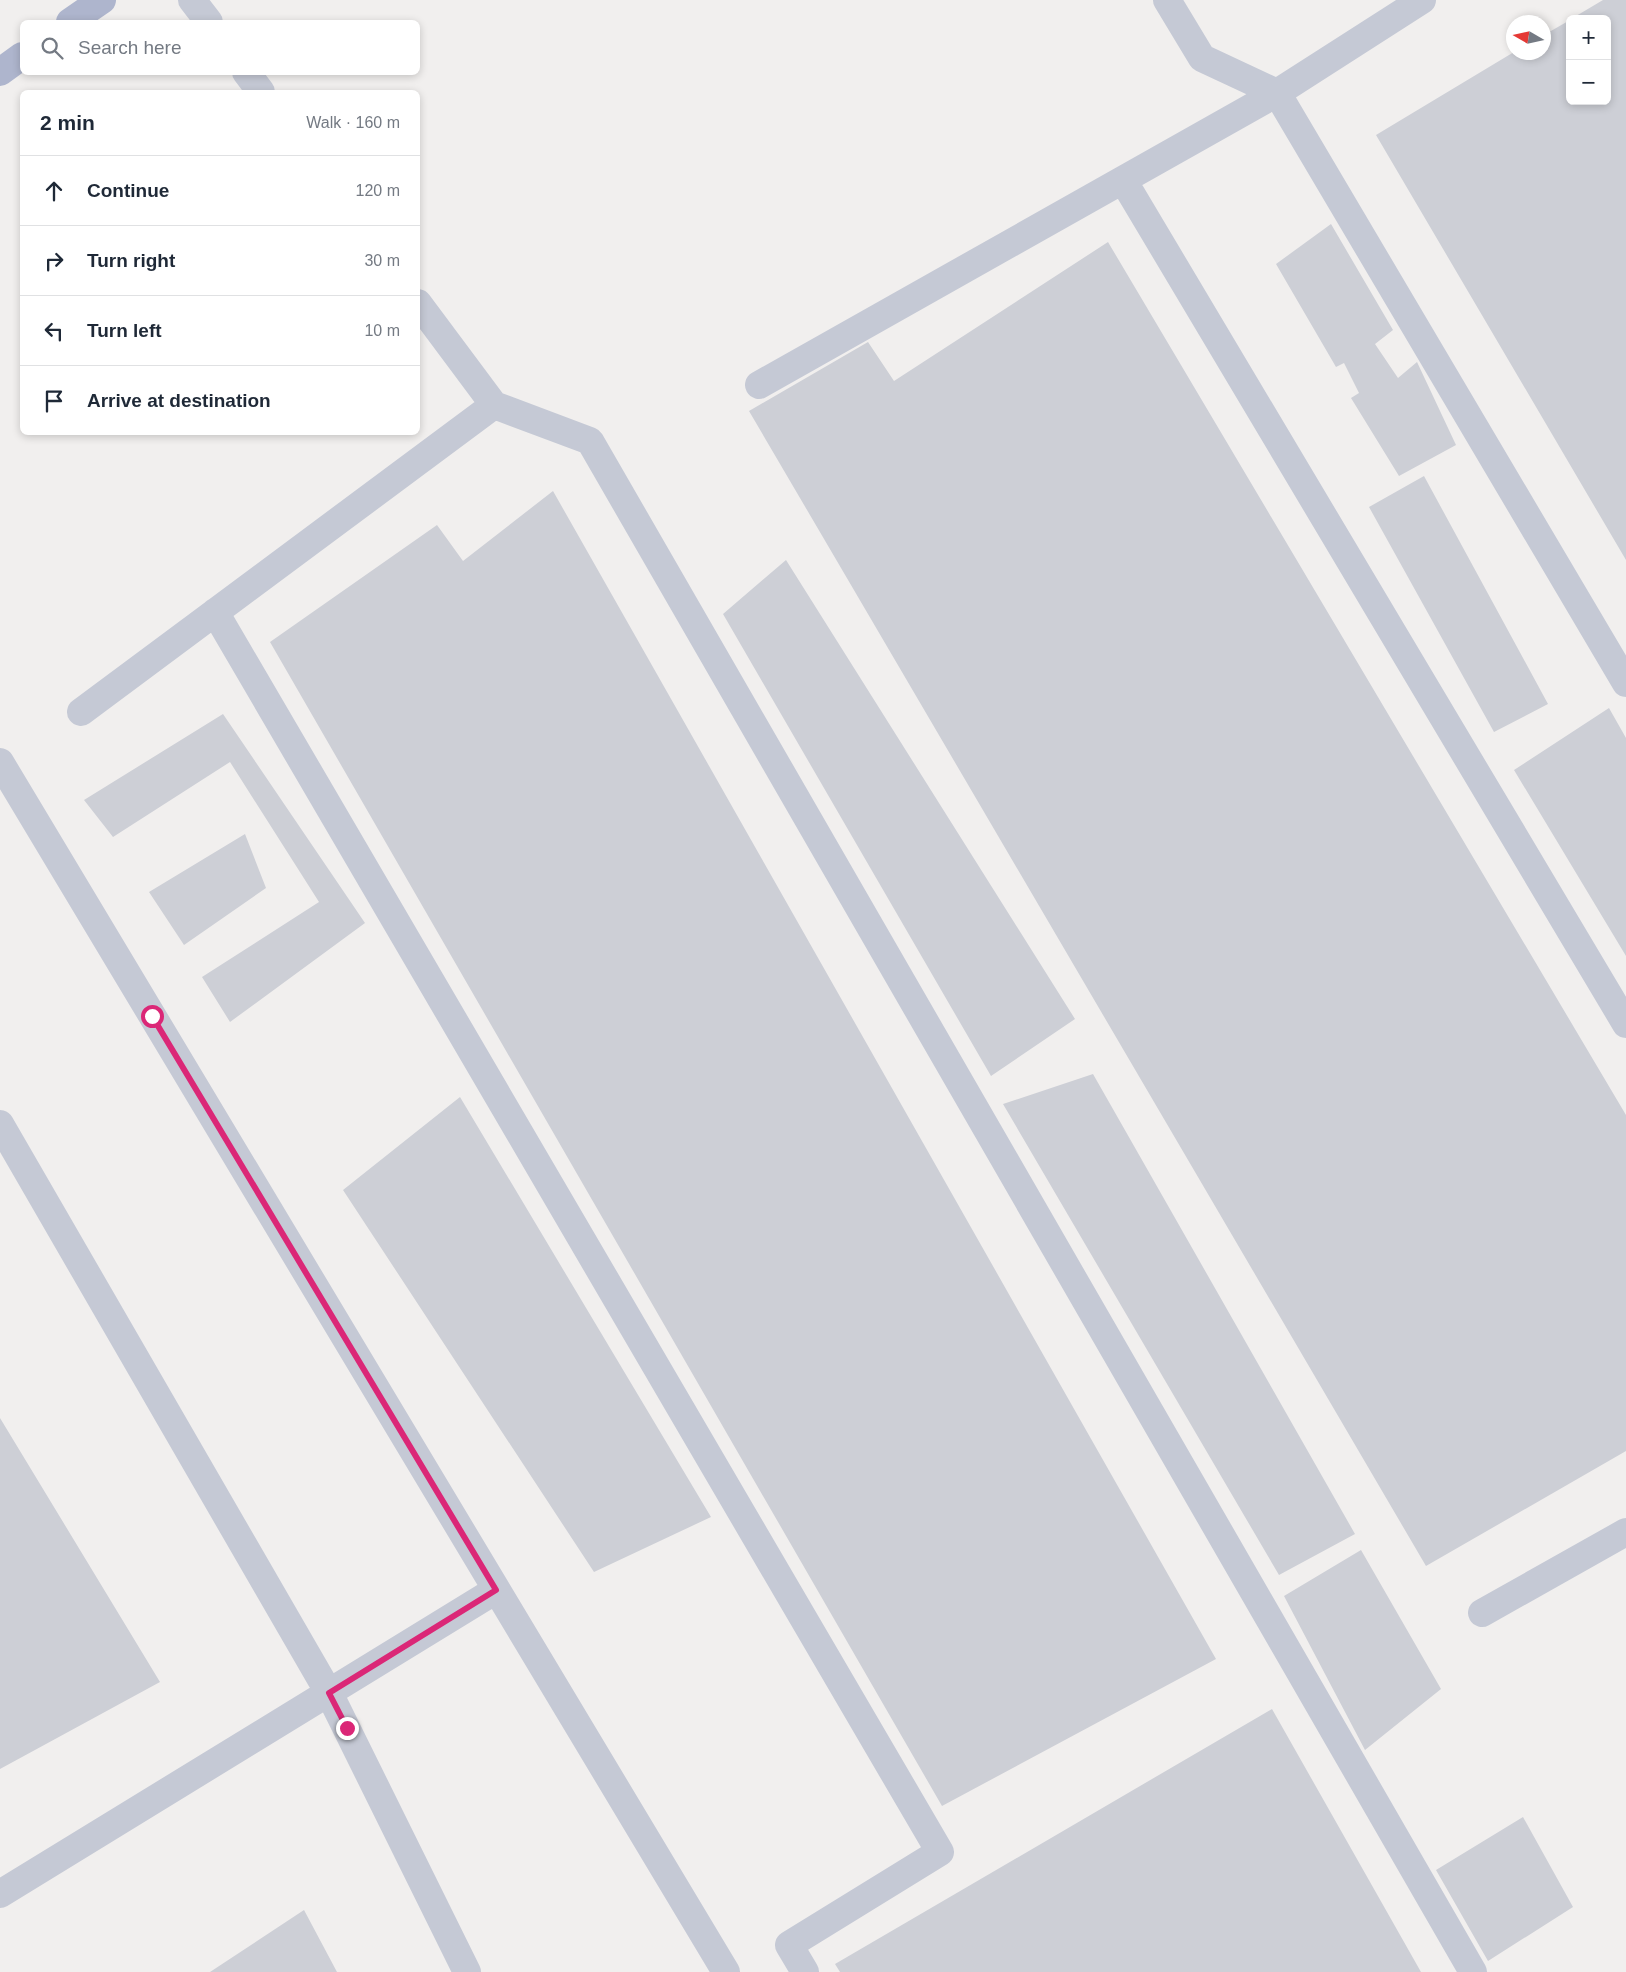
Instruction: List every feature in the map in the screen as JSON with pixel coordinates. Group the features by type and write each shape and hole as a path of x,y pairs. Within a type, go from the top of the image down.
{"main road":[{"path":"73,20 102,0"},
{"path":"0,72 20,57"}],"street":[{"path":"192,0 207,20"},
{"path":"1167,0 1202,58 1277,93 1626,683"},
{"path":"759,386 1277,93 1422,0"},
{"path":"248,75 260,90"},
{"path":"1123,180 1626,1024"},
{"path":"420,306 494,405 590,441 1473,1972"},
{"path":"81,712 494,405"},
{"path":"215,612 940,1852 788,1946 805,1972"},
{"path":"0,762 726,1972"},
{"path":"0,1124 329,1693 468,1972"},
{"path":"1482,1613 1626,1532"},
{"path":"0,1894 496,1590"}],"building":[{"path":"1603,0 1626,0 1626,560 1376,135 1506,57 1506,60 1551,60 1551,31 1566,22 1566,105 1611,105 1611,15 1578,15"},
{"path":"1331,224 1393,330 1375,344 1398,378 1417,362 1456,445 1399,476 1351,398 1359,393 1344,363 1336,367 1276,264"},
{"path":"1108,242 1626,1115 1626,1451 1426,1566 749,411 868,342 894,381"},
{"path":"1424,476 1548,704 1494,732 1369,507"},
{"path":"553,491 1216,1659 942,1806 270,642 437,525 463,561"},
{"path":"786,560 1075,1019 991,1076 723,614"},
{"path":"1609,708 1626,738 1626,956 1514,770"},
{"path":"223,714 365,923 230,1022 202,977 319,902 230,762 113,837 84,800"},
{"path":"245,834 266,888 184,945 149,892"},
{"path":"1093,1074 1355,1534 1279,1575 1003,1104"},
{"path":"460,1097 711,1517 594,1572 343,1190"},
{"path":"0,1418 160,1682 0,1769"},
{"path":"1361,1550 1441,1689 1365,1750 1284,1596"},
{"path":"1272,1709 1421,1972 840,1972 835,1964"},
{"path":"1523,1817 1573,1907 1488,1961 1436,1870"},
{"path":"304,1910 337,1972 210,1972"}],"route":[{"path":"152,1016 496,1590 329,1693 347,1728"}]}
